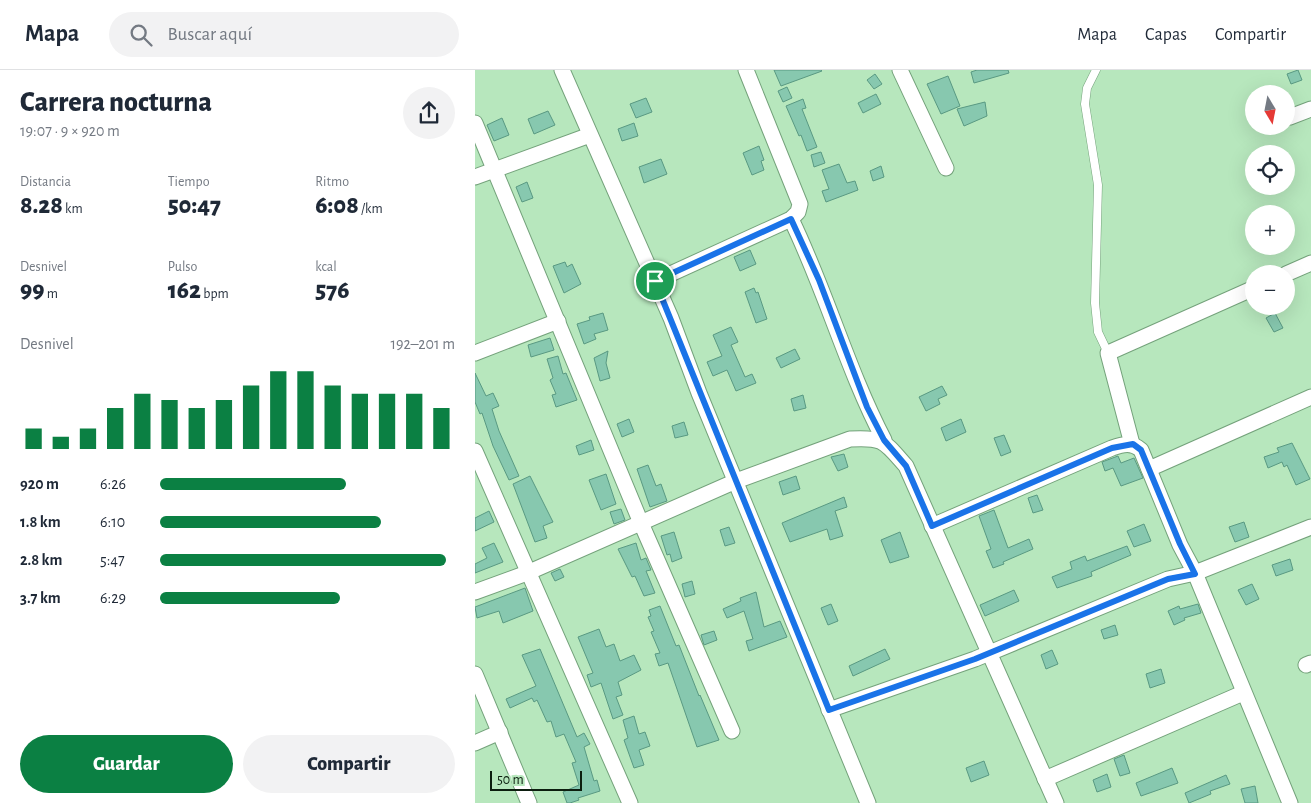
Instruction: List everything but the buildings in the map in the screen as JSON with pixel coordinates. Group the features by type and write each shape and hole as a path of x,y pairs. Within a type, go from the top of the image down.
{"street":[{"path":"562,70 655,281 868,803"},
{"path":"655,281 791,219 798,212 800,204 745,70"},
{"path":"900,70 946,168"},
{"path":"1295,115 1311,109"},
{"path":"475,123 641,523 732,731"},
{"path":"475,177 590,135"},
{"path":"791,219 819,280 856,383 884,440 906,466 1056,803"},
{"path":"1295,270 1311,263"},
{"path":"1245,292 1108,353 1133,444 1141,450 1291,803"},
{"path":"475,353 558,321"},
{"path":"1149,470 1311,396"},
{"path":"475,592 527,573 736,481 850,439 868,438 884,440"},
{"path":"932,526 1112,448 1133,444"},
{"path":"475,451 527,573 630,803"},
{"path":"829,710 989,652 1168,579 1195,574 1311,527"},
{"path":"475,674 529,803"},
{"path":"1045,779 1243,693"},
{"path":"475,742 500,732"}],"lane":[{"path":"1096,70 1087,88 1085,104 1098,185 1095,302 1098,332 1108,353"}],"route":[{"path":"791,219 819,280 856,383 867,407 884,440 906,466 932,526 1112,448 1122,444 1133,444 1141,450 1180,544 1195,574 1168,579 975,659 829,710 655,281 791,219"}]}
